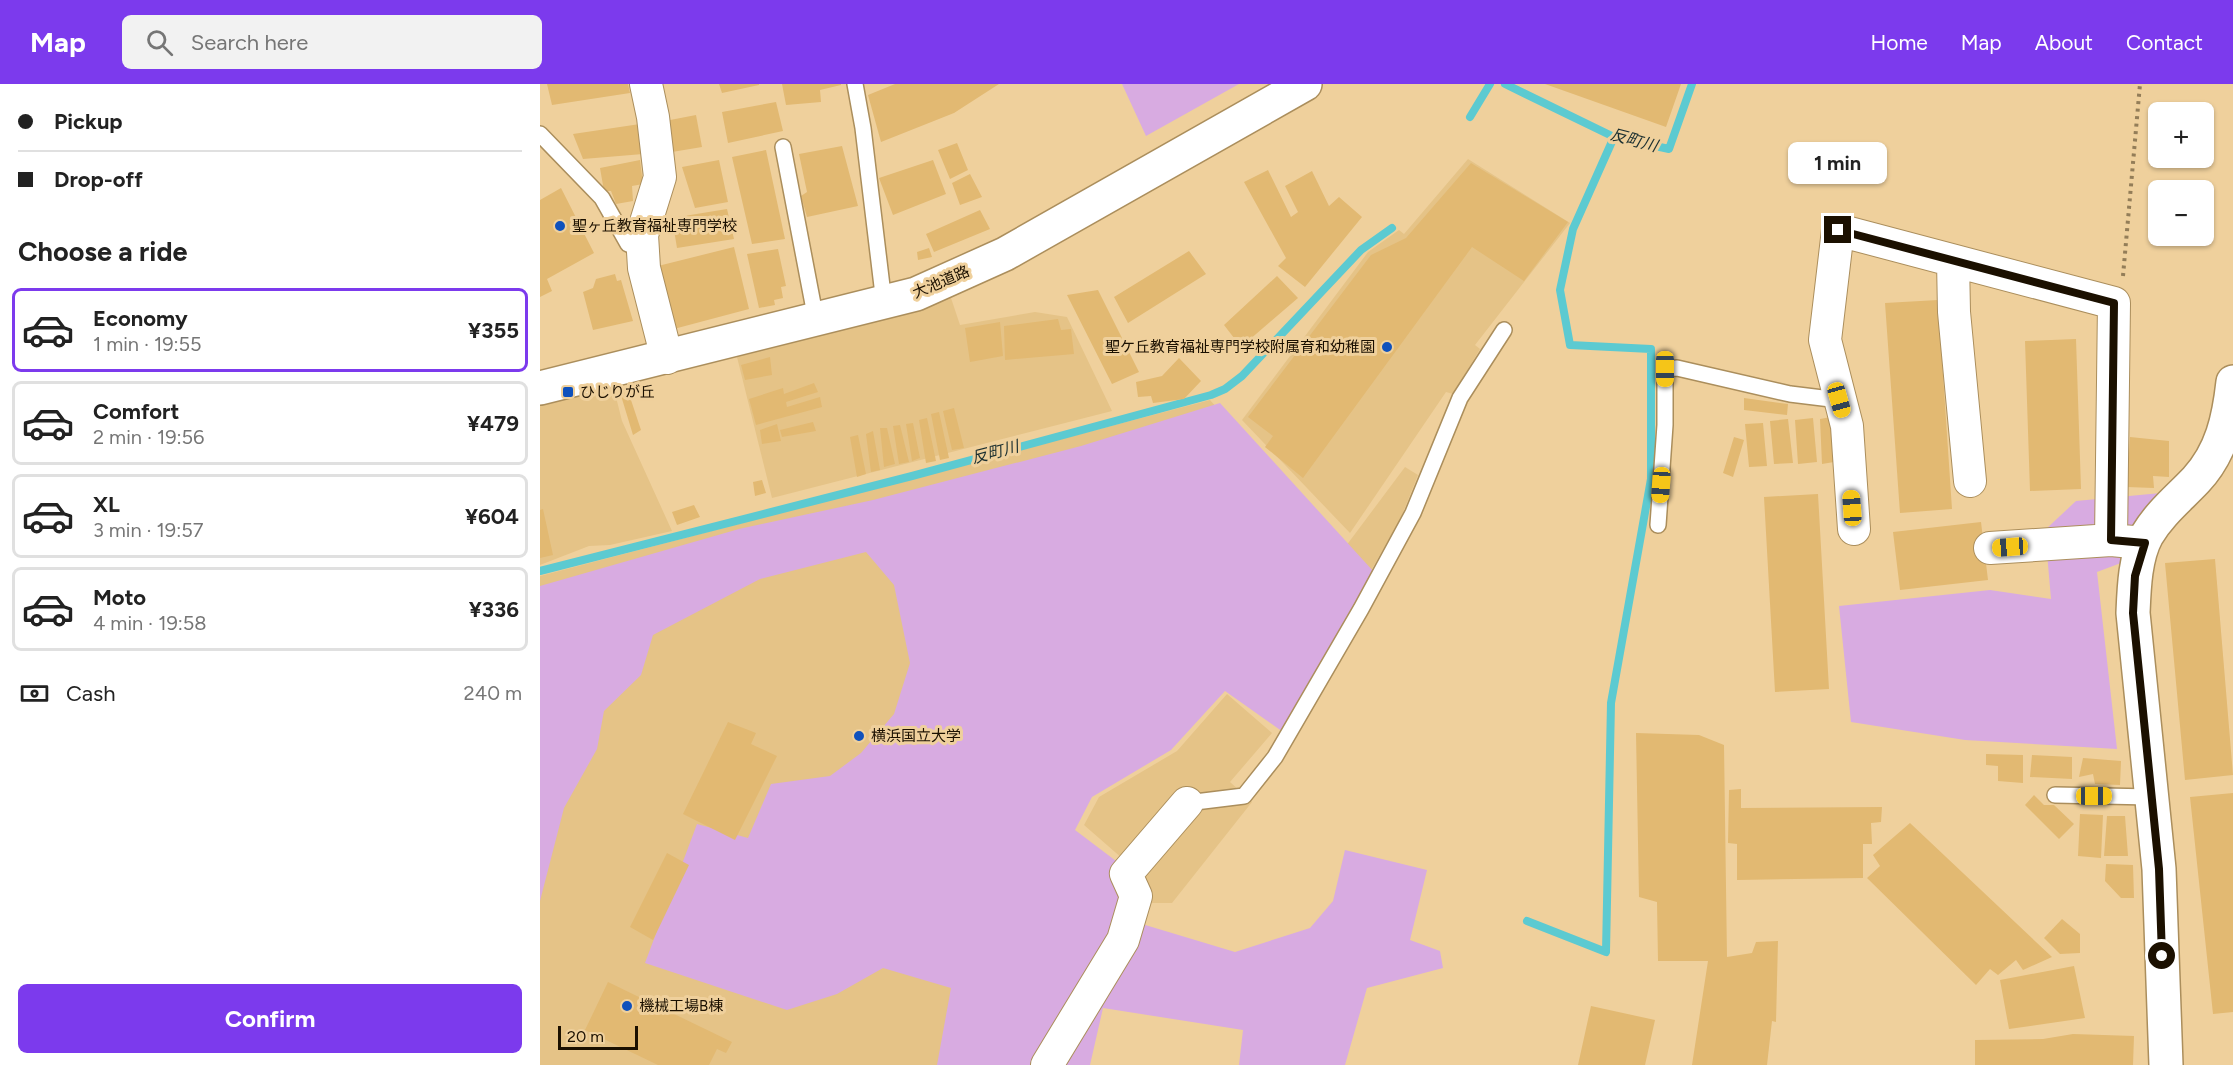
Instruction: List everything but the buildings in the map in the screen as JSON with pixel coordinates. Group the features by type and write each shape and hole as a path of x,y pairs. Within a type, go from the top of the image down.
{"street":[{"path":"646,84 653,117 660,177 642,235 644,268 667,358"},
{"name":"大池道路","path":"540,388 916,294 1005,254 1302,85"},
{"path":"1854,529 1847,426 1824,340 1838,230 2114,306 2111,540"},
{"path":"1953,261 1954,312 1970,481"},
{"path":"2166,1065 2159,869 2133,613 2135,576 2146,537 2170,504 2225,452 2232,401"},
{"path":"1990,548 2111,540 2145,543"},
{"path":"1047,1065 1123,940 1136,896 1126,874 1187,803"}],"lane":[{"path":"855,84 863,128 884,303"},
{"path":"540,134 602,198 628,244 643,248"},
{"path":"783,147 816,320"},
{"path":"1187,803 1244,796 1275,757 1413,513 1460,398 1504,330"},
{"path":"1658,525 1665,425 1665,369 1677,368 1790,394 1839,400"},
{"path":"2055,795 2151,796"}],"path":[{"path":"2114,306 2122,286 2140,84"}],"shaded area":[{"path":"1122,84 1239,84 1146,136"},
{"name":"聖ケ丘教育福祉専門学校附属育和幼稚園","path":"1468,159 1570,223 1475,345 1480,349 1453,394 1446,392 1350,533 1242,420 1368,252 1399,230 1404,234"},
{"path":"950,295 960,325 1035,312 1067,317 1112,411 772,498 735,349"},
{"path":"612,381 622,421 672,531 610,545 589,546 540,565 540,398"},
{"name":"横浜国立大学","path":"1210,400 1343,550 1405,467 1418,475 1400,520 1282,725 1222,685 1090,793 1070,834 1035,1065 540,1065 540,576"},
{"name":"横浜国立大学","path":"1220,403 1374,572 1283,732 1225,691 1171,750 1092,797 1075,830 1120,864 1122,918 1235,952 1310,928 1333,901 1345,850 1427,870 1410,940 1440,951 1443,968 1367,988 1345,1065 1239,1065 1243,1030 1103,1008 1090,1065 937,1065 951,988 883,968 837,994 787,1010 645,963 697,824 748,838 771,784 830,776 861,753 894,714 910,663 894,585 866,552 760,579 653,635 641,675 604,711 597,749 564,808 540,901 540,586 739,529 873,500 1081,446"},
{"path":"2161,493 2129,560 2097,572 2117,749 1965,740 1851,722 1839,606 1990,590 2051,599 2045,530 2076,501"},
{"path":"1227,694 1272,733 1230,782 1252,802 1172,903 1152,903 1141,894 1123,859 1084,825 1099,797 1177,751"}],"waterway":[{"name":"反町川","path":"1470,117 1490,84"},
{"name":"反町川","path":"1505,84 1614,137 1669,149 1692,84"},
{"path":"1527,921 1606,952 1611,703 1651,479 1651,349 1570,345 1560,290 1573,229 1614,137"},
{"name":"反町川","path":"540,571 912,476 1211,395 1225,389 1242,376 1361,250 1392,228"}],"place":[{"name":"聖ヶ丘教育福祉専門学校","path":"560,226"},
{"name":"聖ケ丘教育福祉専門学校附属育和幼稚園","path":"1387,347"},
{"name":"ひじりが丘","path":"568,392"},
{"name":"横浜国立大学","path":"859,736"},
{"name":"機械工場B棟","path":"627,1006"}],"route":[{"path":"1838,230 2114,303 2111,540 2145,543 2135,576 2133,613 2159,869 2162,956"}]}
